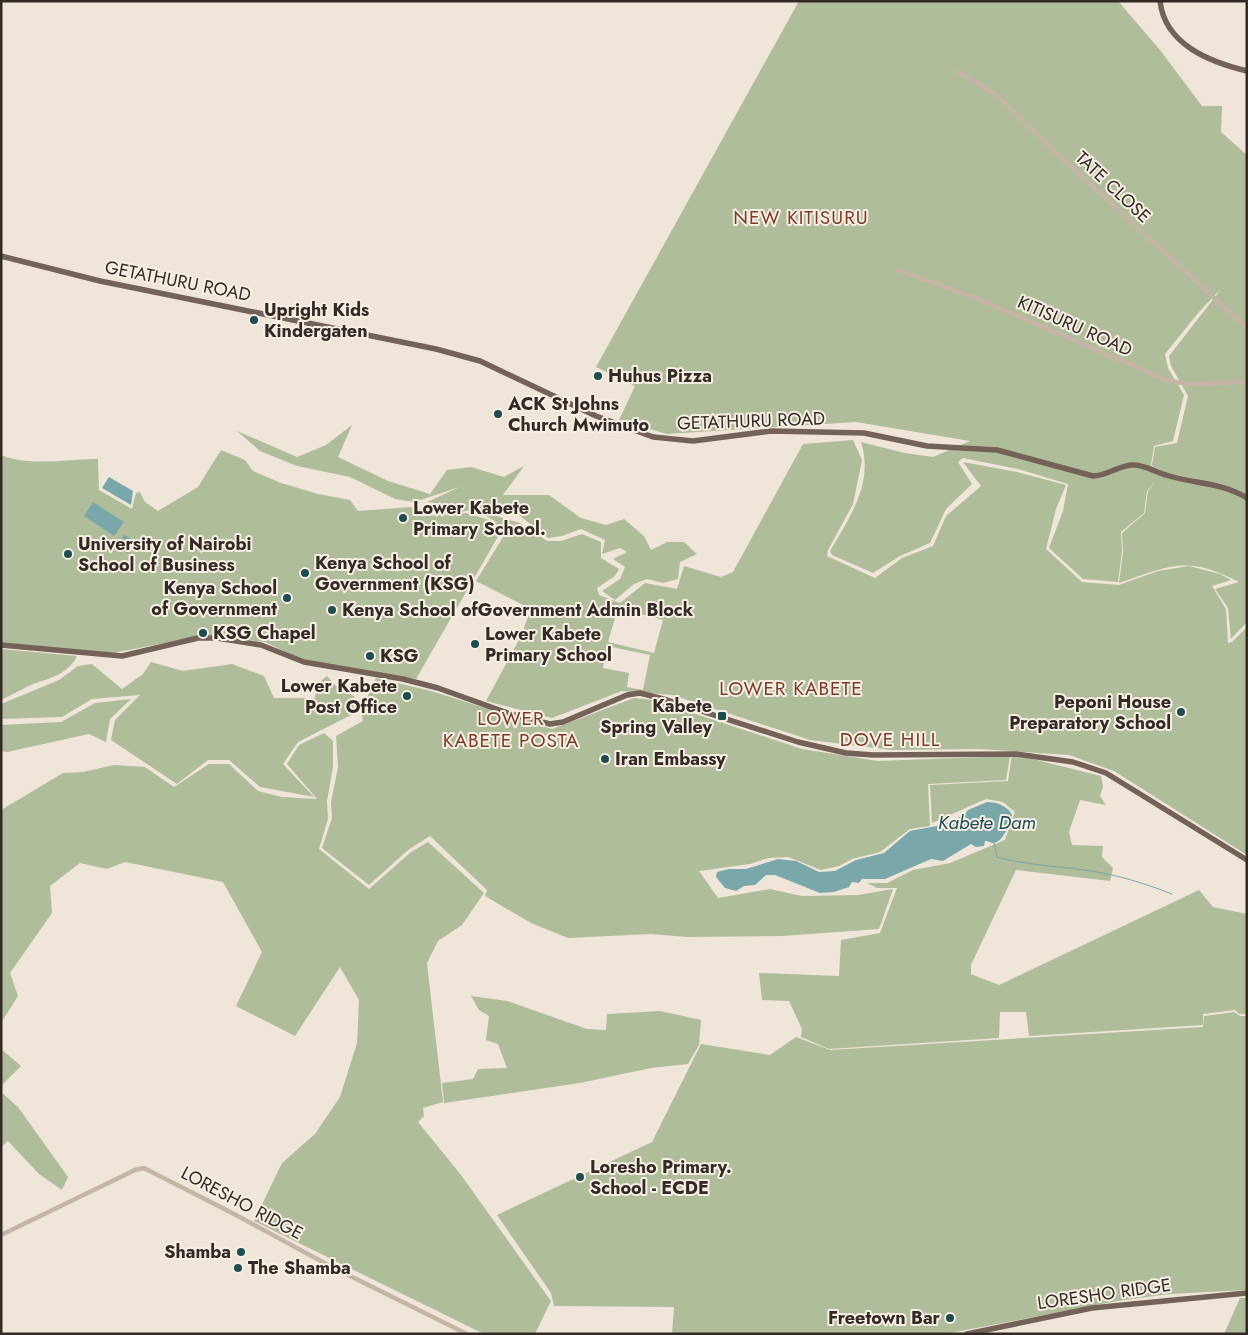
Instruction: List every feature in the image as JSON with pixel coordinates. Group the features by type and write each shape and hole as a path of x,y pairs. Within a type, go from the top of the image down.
{"main road":[{"path":"1160,1 1166,22 1187,46 1213,62 1247,70"},
{"name":"GETATHURU ROAD","path":"1,256 95,280 436,349 480,361 596,416 653,437 693,440 771,431 864,433 926,446 990,448 1092,476 1105,475 1124,466 1136,466 1166,475 1219,485 1247,498"},
{"path":"1,645 123,656 210,637 261,645 304,662 402,679 438,688 510,714 550,724 563,722 622,696 640,693 798,742 846,753 892,756 988,753 1073,762 1106,773 1247,860"},
{"name":"LORESHO RIDGE","path":"967,1334 1092,1308 1247,1293"}],"street":[{"name":"TATE CLOSE","path":"957,71 998,96 1056,153 1247,328"},
{"name":"KITISURU ROAD","path":"897,270 976,298 1166,380 1188,384 1247,382"},
{"name":"LORESHO RIDGE","path":"1,1235 135,1170 144,1168 330,1266 467,1334"}],"green space":[{"path":"799,1 1118,1 1160,50 1202,106 1222,106 1221,132 1247,155 1247,622 1231,639 1228,608 1215,589 1239,582 1206,568 1179,566 1166,568 1119,583 1123,552 1122,533 1145,513 1148,491 1155,481 1147,491 1144,513 1121,532 1122,551 1118,582 1083,579 1049,548 1063,511 1068,484 1018,469 963,458 958,462 972,484 946,509 930,543 900,556 873,573 832,555 830,551 852,512 862,486 864,457 861,442 905,453 933,457 970,441 856,422 667,434 619,420 635,386 596,367","holes":["1222,288 1169,356 1171,366 1188,396 1177,443 1155,447 1152,465 1158,478 1151,465 1154,446 1173,441 1184,395 1168,368 1165,354 1199,312"]},
{"path":"352,425 338,457 388,481 430,494 447,470 471,467 504,477 524,466 503,495 549,495 581,518 606,525 624,519 644,536 651,550 667,542 684,542 697,554 680,562 678,579 663,583 647,579 634,584 615,600 602,591 620,579 625,567 613,559 627,552 620,548 602,554 605,540 581,529 562,536 548,538 519,515 495,513 473,506 471,510 460,512 450,505 427,502 460,487 414,502 395,499 350,477 297,466 260,451 237,431 297,457 326,445"},
{"path":"853,440 862,460 853,504 828,550 827,556 875,578 902,558 933,546 946,516 981,486 963,462 1017,472 1066,485 1056,509 1046,549 1082,582 1119,585 1158,571 1189,566 1220,574 1231,580 1212,586 1226,609 1228,643 1232,642 1247,627 1247,855 1114,771 1069,755 979,749 892,750 810,740 672,695 622,691 552,718 486,701 521,636 531,609 476,581 508,529 504,526 416,679 303,660 265,642 206,635 113,653 1,643 1,455 12,459 36,462 98,459 99,490 132,509 136,493 140,492 145,502 158,511 198,487 221,450 245,460 253,471 281,483 318,494 350,500 358,511 411,507 424,516 467,513 498,523 476,510 520,523 547,541 561,541 582,534 601,542 601,558 619,569 615,576 597,588 599,595 620,603 645,583 677,589 684,566 721,577 733,572 803,444","holes":["618,608 663,620 654,653 608,642","607,646 650,655 643,690 627,687 629,673 603,668"]},
{"path":"1,649 77,656 64,671 1,700"},
{"path":"151,662 183,671 232,664 264,676 274,698 315,698 317,684 327,676 336,686 354,696 353,714 298,742 283,764 314,797 260,787 229,760 208,760 177,784 111,740 115,720 140,695 92,699 62,717 1,719 1,704 59,680 78,666 92,664 122,689 143,674"},
{"path":"376,678 431,691 552,729 634,698 653,700 802,749 878,761 1010,756 1006,780 928,784 930,826 910,829 880,852 821,870 788,857 768,858 750,864 699,871 718,898 770,889 802,896 858,895 893,889 879,929 782,936 687,937 651,934 568,938 531,923 485,896 487,890 430,836 408,850 369,885 322,848 332,818 331,802 338,767 336,736 363,721 361,711"},
{"path":"131,699 110,719 106,742 89,734 7,752 1,751 1,725 61,722 95,703"},
{"path":"324,733 333,741 333,767 327,801 328,819 319,849 369,889 411,852 428,842 484,893 462,925 438,941 427,963 443,1102 423,1108 424,1116 418,1122 461,1175 551,1301 535,1334 484,1334 254,1221 282,1163 315,1134 340,1097 357,1043 359,1000 340,967 295,1036 236,1006 262,952 223,882 125,862 107,869 80,863 50,886 52,913 10,973 18,996 1,1023 1,810 63,773 83,772 114,765 145,767 174,787 209,764 229,764 258,791 282,797 317,799 287,764 299,745"},
{"path":"1012,754 1101,776 1103,787 1100,796 1106,805 1080,800 1069,832 1072,845 1103,846 1102,857 1113,868 1110,881 1016,870 971,965 971,974 999,985 1199,890 1213,907 1247,914 1247,1014 1239,1014 1235,1010 1203,1014 1203,1025 1029,1036 1026,1012 1000,1012 999,1038 829,1049 801,1037 802,1029 789,1001 762,1000 759,973 839,976 841,940 880,933 897,888 877,888 867,883 887,883 913,870 950,863 1005,840 1015,812 1003,802 986,799 932,823 930,785 1008,781"},
{"path":"471,996 507,1001 587,1029 606,1030 607,1014 660,1011 701,1020 699,1045 688,1064 651,1068 580,1083 444,1103 442,1083 473,1079 478,1069 507,1068 498,1044 486,1040 489,1016 479,1010"},
{"path":"1234,1012 1240,1016 1247,1016 1247,1290 1170,1294 1117,1301 945,1334 672,1334 674,1307 554,1306 551,1293 497,1215 652,1142 701,1044 770,1055 796,1037 830,1050 1203,1027 1204,1016"},
{"path":"1,1049 21,1066 1,1086"},
{"path":"1,1092 18,1107 68,1177 62,1190 39,1174 8,1141 1,1147"},
{"path":"1240,1298 1247,1298 1247,1334 1224,1334"}],"water":[{"path":"109,477 133,491 131,505 102,488"},
{"path":"93,502 124,522 114,536 84,516"},
{"path":"124,535 135,541 128,553 117,547"},
{"name":"Kabete Dam","path":"987,802 1002,805 1012,815 1006,831 997,842 985,841 984,846 976,847 971,844 943,861 931,859 885,879 862,879 859,883 852,882 849,887 834,892 820,893 775,875 766,875 755,885 744,886 736,891 725,888 716,877 717,872 729,869 746,869 778,859 796,861 819,872 835,871 856,860 884,853 910,831 942,825 964,815 968,810"}],"waterway":[{"path":"994,843 997,857 1030,864 1118,876 1172,894"}],"place":[{"name":"Upright Kids Kindergaten","path":"254,320"},
{"name":"Huhus Pizza","path":"598,376"},
{"name":"ACK St Johns Church Mwimuto","path":"498,414"},
{"name":"Lower Kabete Primary School.","path":"403,518"},
{"name":"University of Nairobi School of Business","path":"68,554"},
{"name":"Kenya School of Government (KSG)","path":"305,573"},
{"name":"Kenya School of Government","path":"287,598"},
{"name":"Kenya School ofGovernment Admin Block","path":"332,610"},
{"name":"KSG Chapel","path":"203,633"},
{"name":"Lower Kabete Primary School","path":"475,644"},
{"name":"KSG","path":"370,656"},
{"name":"Lower Kabete Post Office","path":"407,696"},
{"name":"Peponi House Preparatory School","path":"1181,712"},
{"name":"Kabete Spring Valley","path":"722,716"},
{"name":"Iran Embassy","path":"605,759"},
{"name":"Loresho Primary. School - ECDE","path":"580,1177"},
{"name":"Shamba","path":"241,1252"},
{"name":"The Shamba","path":"238,1268"},
{"name":"Freetown Bar","path":"950,1318"}],"district":[{"name":"NEW KITISURU","path":"801,217"},
{"name":"LOWER KABETE","path":"791,688"},
{"name":"LOWER KABETE POSTA","path":"511,729"},
{"name":"DOVE HILL","path":"890,739"}]}
